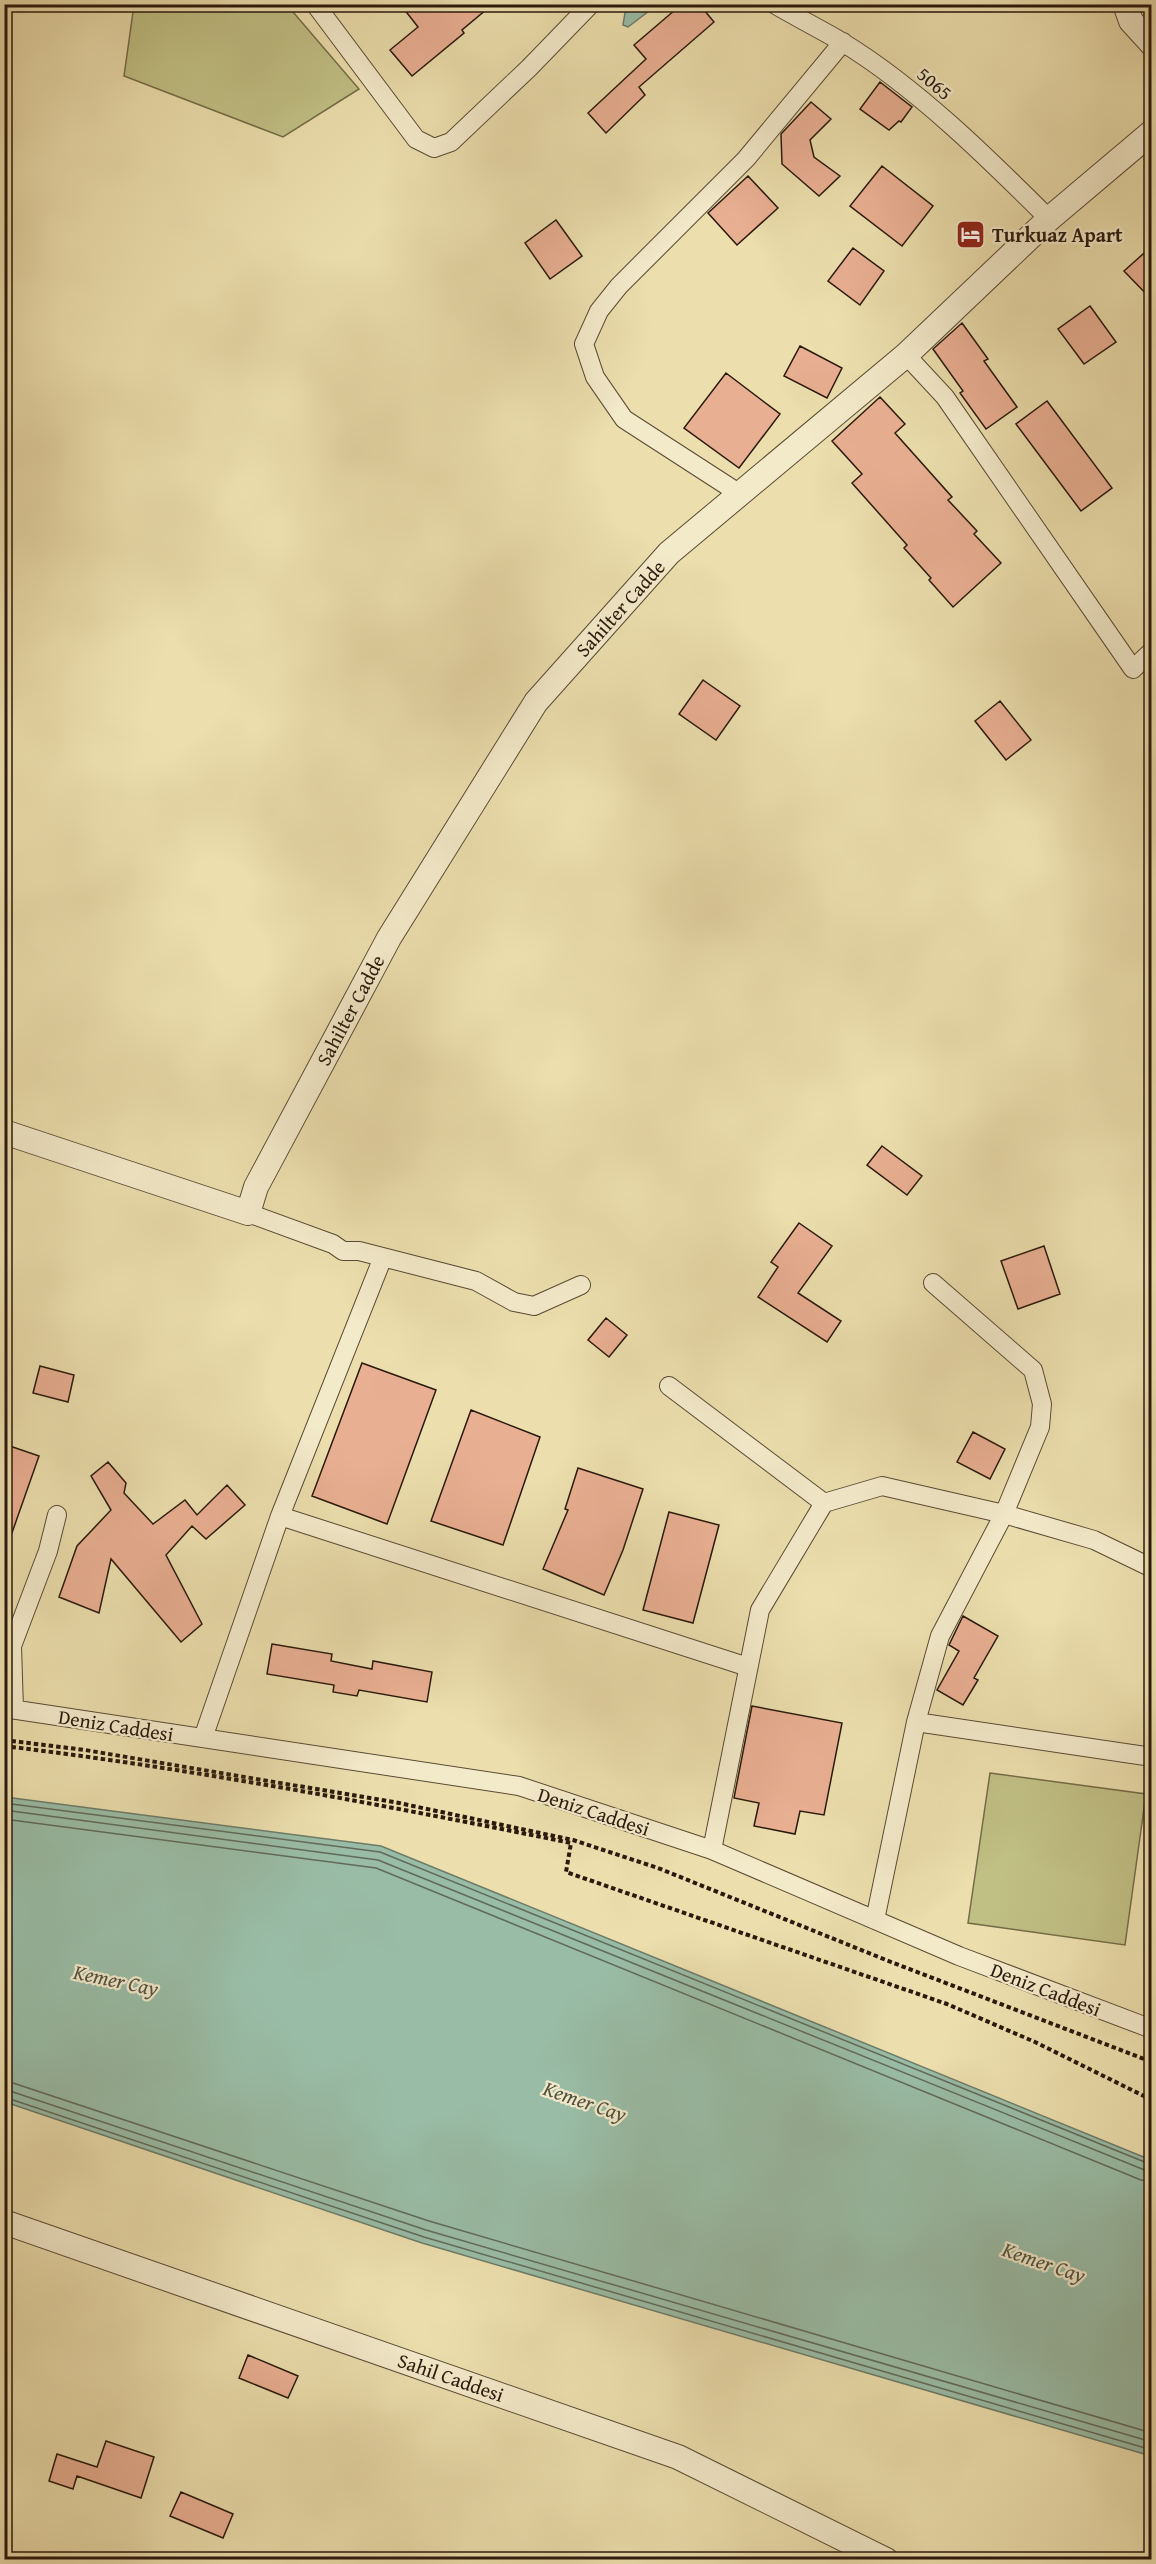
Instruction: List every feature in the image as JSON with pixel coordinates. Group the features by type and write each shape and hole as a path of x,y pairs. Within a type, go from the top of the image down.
{"street":[{"path":"315,4 416,139 434,148 451,142 529,68 591,4"},
{"name":"5065","path":"774,4 843,42 892,77 988,157 1049,219"},
{"path":"1125,4 1131,21 1152,44"},
{"path":"740,494 624,419 595,377 584,344 599,311 619,286 746,159 843,42"},
{"name":"Sahilter Cadde","path":"248,1213 256,1186 389,938 536,702 669,553 906,355 1049,219 1152,132"},
{"path":"906,355 945,397 1133,669 1152,651"},
{"path":"4,1132 248,1213 333,1244 343,1251 359,1251 476,1281 514,1302 534,1306 580,1285"},
{"path":"203,1738 280,1516 383,1257"},
{"path":"875,1920 916,1722 940,1636 1004,1514 1040,1426 1042,1404 1034,1370 933,1282"},
{"path":"669,1386 824,1503"},
{"path":"712,1850 759,1610 824,1503 882,1486 1004,1514 1094,1540 1152,1568"},
{"path":"9,1709 12,1646 48,1551 57,1515"},
{"path":"280,1516 748,1667"},
{"name":"Deniz Caddesi","path":"9,1709 519,1786 712,1850 959,1956 1152,2029"},
{"path":"916,1722 1152,1757"},
{"name":"Sahil Caddesi","path":"4,2222 678,2457 886,2559"}],"path":[{"path":"4,1740 85,1750 399,1803 573,1840 658,1868 891,1962 1152,2062"},
{"path":"4,1746 81,1755 397,1808 571,1843 566,1872 947,2004 1035,2042 1152,2100"}],"shaded area":[{"path":"134,5 287,5 359,89 283,137 124,76"},
{"path":"990,1773 1146,1794 1125,1945 968,1923"}],"water":[{"path":"635,5 657,5 628,27 623,25 625,13"},
{"name":"Kemer Cay","path":"5,1797 381,1846 1151,2160 1151,2456 422,2243 5,2102"}],"building":[{"path":"400,4 493,4 462,30 464,33 412,76 390,50 418,27"},
{"path":"682,4 699,4 714,22 639,87 645,95 606,133 588,113 646,59 634,45"},
{"path":"880,82 912,107 901,122 899,121 889,130 860,109"},
{"path":"811,102 831,119 810,140 814,157 840,176 819,196 782,164 781,134"},
{"path":"882,166 933,206 902,246 850,206"},
{"path":"748,176 778,208 737,245 708,213"},
{"path":"556,220 582,256 550,279 525,243"},
{"path":"1152,246 1152,300 1124,271"},
{"path":"853,248 884,271 860,305 828,281"},
{"path":"1090,306 1116,342 1084,364 1058,329"},
{"path":"962,323 988,359 984,361 1017,407 986,429 960,393 963,391 933,349"},
{"path":"800,346 842,368 827,398 784,376"},
{"path":"726,373 780,414 739,468 684,428"},
{"path":"880,397 905,424 895,433 952,497 948,500 977,531 974,534 1001,563 953,607 904,548 907,545 852,483 862,474 832,441"},
{"path":"1047,401 1112,488 1081,511 1016,424"},
{"path":"703,680 740,706 716,740 679,714"},
{"path":"1000,701 1031,740 1006,760 975,721"},
{"path":"882,1146 922,1176 907,1195 867,1165"},
{"path":"799,1223 832,1246 798,1293 841,1321 827,1342 758,1297 778,1267 771,1262"},
{"path":"1044,1246 1060,1294 1018,1309 1001,1261"},
{"path":"606,1318 627,1335 609,1357 588,1340"},
{"path":"362,1363 436,1390 387,1524 312,1496"},
{"path":"40,1366 74,1375 68,1402 33,1393"},
{"path":"471,1410 540,1437 503,1545 431,1521"},
{"path":"973,1432 1005,1449 990,1479 957,1462"},
{"path":"4,1444 39,1456 7,1547 4,1547"},
{"path":"108,1462 126,1483 124,1493 153,1524 185,1500 197,1515 227,1485 245,1505 206,1539 192,1526 166,1555 202,1624 181,1642 111,1559 99,1613 59,1597 77,1546 111,1510 91,1476"},
{"path":"578,1468 643,1489 623,1550 604,1595 543,1569 568,1510 565,1509"},
{"path":"669,1512 719,1525 693,1623 643,1610"},
{"path":"963,1616 998,1636 974,1678 978,1680 963,1705 937,1690 959,1651 949,1645"},
{"path":"272,1644 332,1654 331,1661 372,1669 373,1661 432,1672 427,1702 359,1690 357,1696 333,1692 334,1685 267,1674"},
{"path":"752,1706 842,1723 824,1815 800,1811 795,1834 754,1826 759,1803 734,1798"},
{"path":"248,2355 298,2376 288,2398 239,2378"},
{"path":"106,2441 154,2457 141,2498 77,2476 73,2489 49,2481 57,2454 97,2467"},
{"path":"181,2492 233,2514 223,2538 170,2516"}],"place":[{"name":"Turkuaz Apart","path":"971,234"}]}
